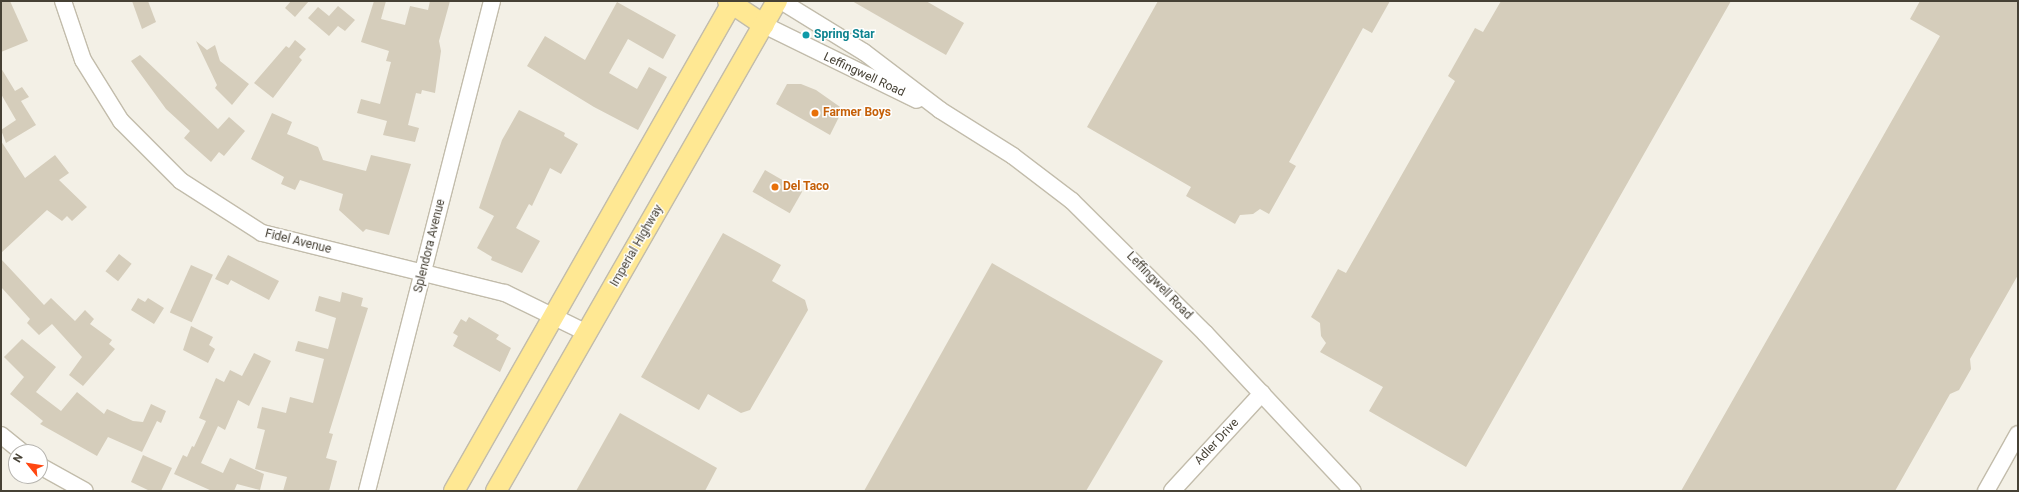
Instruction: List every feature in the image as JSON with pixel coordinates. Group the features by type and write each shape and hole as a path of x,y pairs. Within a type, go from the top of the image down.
{"main road":[{"name":"Imperial Highway","path":"496,491 777,1"},
{"name":"Leffingwell Road","path":"731,2 764,25"},
{"path":"454,491 731,2"}],"street":[{"name":"Fidel Avenue","path":"63,1 82,60 121,121 181,181 262,233 512,295 555,315 587,333"},
{"name":"Splendora Avenue","path":"367,491 492,1"},
{"name":"Leffingwell Road","path":"781,1 864,52 940,110 1013,156 1072,201 1262,393 1353,491"},
{"name":"Leffingwell Road","path":"764,25 854,72 940,110"},
{"name":"Adler Drive","path":"1172,491 1262,393"},
{"path":"1986,491 2018,434"},
{"path":"1,435 12,444"},
{"path":"48,470 85,491"}],"building":[{"path":"1,1 10,1 28,41 1,52"},
{"path":"132,1 148,1 156,22 142,29"},
{"path":"291,1 309,1 295,17 285,8"},
{"path":"374,1 386,1 381,19 405,25 410,6 428,10 430,1 450,1 439,41 441,51 435,93 422,90 421,94 416,93 408,125 419,128 415,142 383,135 387,121 357,113 361,99 380,104 391,62 386,61 389,51 361,42"},
{"path":"852,1 926,1 964,23 946,55"},
{"path":"1158,1 1390,1 1372,33 1363,28 1289,162 1296,166 1269,214 1260,209 1253,214 1240,215 1235,224 1186,196 1191,187 1087,127"},
{"path":"1501,1 1731,1 1466,467 1369,411 1383,387 1320,352 1326,343 1321,336 1320,323 1311,317 1338,269 1346,273 1455,81 1448,76 1475,28 1483,32"},
{"path":"1920,1 2018,1 2018,275 1970,359 1971,369 1959,390 1950,394 1895,491 1681,491 1940,36 1910,19"},
{"path":"617,2 676,35 663,59 628,39 609,73 637,89 649,67 667,77 638,130 594,107 527,66 545,36 585,60"},
{"path":"338,6 355,20 345,31 338,26 329,36 308,18 318,7 329,16"},
{"path":"295,40 306,49 299,57 302,60 273,98 254,83 286,46 289,48"},
{"path":"196,41 207,50 215,45 220,61 249,84 232,105 215,88 217,85"},
{"path":"140,55 218,129 229,117 245,131 224,156 219,152 211,162 184,138 190,131 166,109 131,61"},
{"path":"1,68 15,91 22,87 29,97 21,101 36,125 6,143 1,130 16,120 1,94"},
{"name":"Farmer Boys","path":"787,84 801,84 816,90 843,109 830,135 776,104"},
{"path":"519,110 565,133 564,136 578,144 561,174 550,168 532,206 529,204 516,228 540,241 522,273 491,260 492,257 477,248 494,216 479,208 502,140"},
{"path":"272,113 292,122 287,134 318,147 323,160 366,171 371,155 411,164 389,235 366,229 363,232 339,210 343,194 300,180 295,190 281,184 284,177 251,159"},
{"path":"1,141 25,178 55,155 69,173 59,180 87,207 72,221 67,216 62,221 47,210 1,253"},
{"name":"Del Taco","path":"765,170 802,192 790,213 752,192"},
{"path":"723,233 781,265 772,281 805,300 808,310 750,410 741,413 708,394 699,410 641,377"},
{"path":"119,254 132,264 118,281 105,271"},
{"path":"228,255 279,281 269,300 231,280 228,285 215,279"},
{"path":"1,259 44,305 51,298 75,321 85,310 94,319 90,324 112,340 109,344 115,349 83,386 69,375 82,357 52,324 39,335 27,323 30,319 1,287"},
{"path":"992,263 1163,361 1086,491 864,491"},
{"path":"191,265 213,275 192,322 170,313"},
{"path":"342,292 363,298 361,306 368,308 329,433 333,434 326,458 337,461 329,491 283,491 287,477 255,469 265,430 257,428 262,407 286,413 290,397 313,403 324,359 295,351 298,341 328,349 336,318 315,311 319,296 340,302"},
{"path":"138,298 145,302 148,298 164,308 154,324 131,310"},
{"path":"469,317 499,335 496,339 511,348 500,372 453,346 458,336 453,333 461,319 466,322"},
{"path":"191,326 213,337 209,345 215,349 208,363 183,350"},
{"path":"22,339 56,367 36,392 61,411 77,392 104,414 107,409 133,421 143,422 151,404 166,411 161,423 157,421 142,452 108,437 97,456 40,424 43,421 10,394 24,377 4,357"},
{"path":"254,353 271,361 249,406 238,400 225,430 218,426 201,463 223,473 230,458 264,474 260,490 237,484 234,491 212,491 174,474 183,455 187,457 192,446 194,447 206,421 199,418 216,378 224,382 230,370 242,376"},
{"path":"620,413 717,468 705,491 576,491"},
{"path":"143,455 172,468 161,491 150,491 131,482"}],"place":[{"name":"Spring Star","path":"806,35"},
{"name":"Farmer Boys","path":"815,113"},
{"name":"Del Taco","path":"775,187"}]}
